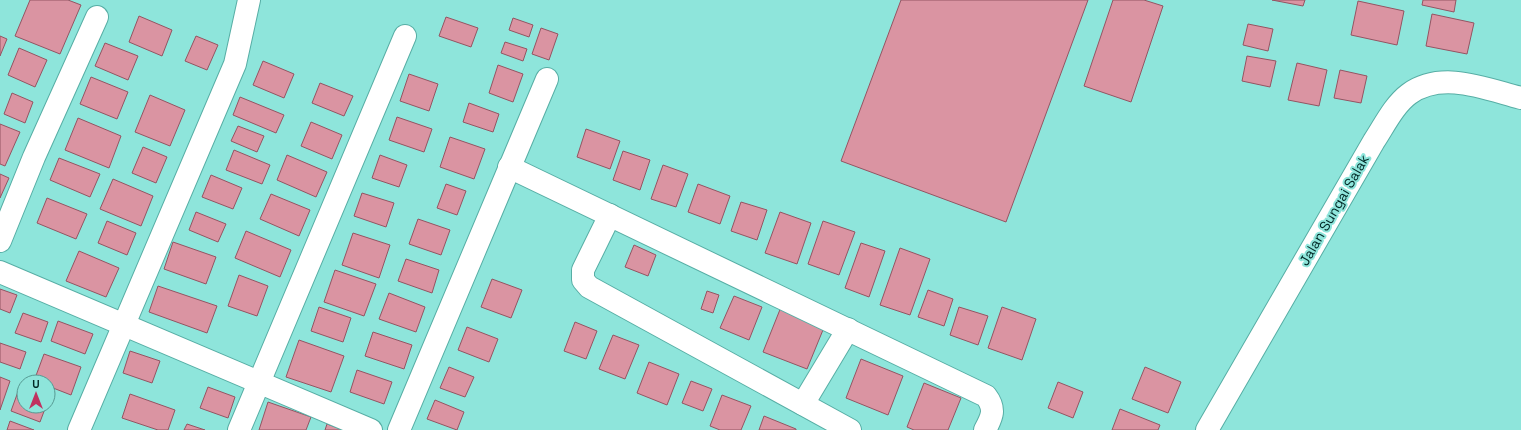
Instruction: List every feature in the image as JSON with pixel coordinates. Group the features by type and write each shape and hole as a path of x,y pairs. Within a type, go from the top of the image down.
{"street":[{"path":"79,430 234,64 249,0"},
{"path":"0,241 34,157 97,17"},
{"path":"239,430 405,36"},
{"path":"399,430 547,79"},
{"name":"Jalan Sungai Salak","path":"1215,428 1374,141 1397,107 1408,94 1420,89 1447,82 1463,83 1521,98"},
{"path":"510,167 986,396 992,403 992,416 985,430"},
{"path":"610,215 583,270 583,280 588,287 850,430"},
{"path":"0,272 372,430"},
{"path":"803,404 848,329"}],"building":[{"path":"30,0 68,0 81,5 60,54 15,36"},
{"path":"901,0 1088,0 1006,222 841,161"},
{"path":"1113,0 1144,0 1163,6 1131,102 1084,86"},
{"path":"1272,0 1305,0 1303,6"},
{"path":"1423,0 1456,0 1454,12 1422,5"},
{"path":"1358,1 1404,11 1397,45 1351,35"},
{"path":"1432,14 1474,23 1467,54 1426,46"},
{"path":"139,16 172,30 162,56 129,42"},
{"path":"446,17 478,28 471,47 439,36"},
{"path":"513,18 533,25 529,37 509,30"},
{"path":"1248,24 1273,29 1268,51 1243,45"},
{"path":"541,28 558,34 549,60 532,54"},
{"path":"0,36 7,39 0,56"},
{"path":"196,36 218,45 207,70 185,61"},
{"path":"505,42 527,49 523,61 501,53"},
{"path":"105,43 138,56 128,80 95,66"},
{"path":"19,48 47,60 35,87 8,75"},
{"path":"1247,56 1276,61 1270,87 1242,81"},
{"path":"263,61 294,74 284,98 253,85"},
{"path":"1297,63 1327,70 1319,106 1288,100"},
{"path":"498,65 523,74 513,102 489,93"},
{"path":"1340,70 1367,76 1361,103 1334,98"},
{"path":"409,74 438,84 429,111 400,101"},
{"path":"91,77 128,92 117,119 80,104"},
{"path":"320,83 353,96 344,116 312,103"},
{"path":"12,93 33,102 25,123 4,114"},
{"path":"150,95 185,110 170,146 135,132"},
{"path":"240,97 284,115 276,133 233,115"},
{"path":"469,103 499,114 493,132 463,122"},
{"path":"397,117 432,129 424,152 389,140"},
{"path":"78,118 121,136 109,168 65,150"},
{"path":"311,122 342,135 332,159 301,146"},
{"path":"0,124 20,132 5,166 0,164"},
{"path":"238,126 264,136 257,152 231,141"},
{"path":"586,129 620,141 610,169 577,157"},
{"path":"450,137 485,149 474,179 440,167"},
{"path":"143,147 167,157 156,183 132,173"},
{"path":"234,150 270,165 262,184 226,170"},
{"path":"623,151 650,160 640,190 613,180"},
{"path":"287,155 327,172 316,197 277,180"},
{"path":"380,155 407,165 399,187 372,178"},
{"path":"59,158 100,174 90,197 50,180"},
{"path":"663,165 688,174 676,207 651,199"},
{"path":"0,174 9,178 0,198"},
{"path":"211,175 242,188 233,209 202,197"},
{"path":"113,179 153,196 141,226 100,209"},
{"path":"446,184 466,191 457,215 437,208"},
{"path":"698,184 730,196 720,224 688,212"},
{"path":"362,193 394,203 386,227 354,216"},
{"path":"271,194 310,210 299,236 260,219"},
{"path":"47,198 87,214 76,239 37,223"},
{"path":"741,202 767,210 757,240 731,231"},
{"path":"196,212 226,224 218,242 189,230"},
{"path":"780,212 811,223 797,264 765,253"},
{"path":"418,219 450,230 441,255 409,244"},
{"path":"107,221 136,233 127,255 98,243"},
{"path":"823,221 855,232 839,275 808,264"},
{"path":"246,231 291,250 280,277 235,258"},
{"path":"353,233 390,245 379,278 342,265"},
{"path":"173,242 216,257 206,284 164,269"},
{"path":"861,243 885,251 869,297 845,288"},
{"path":"634,245 656,255 648,276 625,267"},
{"path":"900,248 930,259 910,315 880,305"},
{"path":"79,251 119,268 106,297 66,281"},
{"path":"406,259 439,270 432,293 398,281"},
{"path":"335,270 376,284 364,316 324,302"},
{"path":"239,275 268,286 257,316 228,306"},
{"path":"492,279 522,290 511,318 481,307"},
{"path":"158,286 217,306 207,333 149,312"},
{"path":"0,289 17,295 10,313 0,309"},
{"path":"928,290 953,299 944,326 918,317"},
{"path":"707,291 719,295 713,313 701,309"},
{"path":"389,293 425,307 416,332 379,319"},
{"path":"734,296 762,307 749,340 720,328"},
{"path":"319,307 351,318 343,342 311,331"},
{"path":"781,307 825,325 807,369 763,352"},
{"path":"959,307 988,316 978,345 950,335"},
{"path":"1002,307 1036,319 1022,360 988,348"},
{"path":"23,313 48,322 41,342 15,333"},
{"path":"58,321 93,334 85,354 51,341"},
{"path":"575,322 597,331 586,359 564,351"},
{"path":"467,327 498,339 489,362 458,350"},
{"path":"373,332 412,345 404,369 365,356"},
{"path":"613,335 639,345 625,379 599,369"},
{"path":"299,340 344,356 331,392 286,377"},
{"path":"0,343 26,352 20,369 0,362"},
{"path":"130,351 160,361 152,383 123,373"},
{"path":"44,354 81,367 71,395 56,389 56,374 37,374"},
{"path":"861,359 903,376 888,415 846,398"},
{"path":"649,362 679,374 667,405 637,393"},
{"path":"449,367 474,377 465,397 440,388"},
{"path":"1145,367 1181,382 1168,413 1132,399"},
{"path":"357,370 392,382 384,404 350,392"},
{"path":"0,377 10,381 0,410"},
{"path":"691,381 712,389 703,411 682,403"},
{"path":"1058,382 1083,392 1073,418 1048,408"},
{"path":"924,383 961,398 948,430 914,430 907,427"},
{"path":"208,387 235,397 228,418 200,408"},
{"path":"130,394 175,410 168,430 158,430 122,418"},
{"path":"722,395 751,406 741,430 720,430 710,426"},
{"path":"16,397 16,413 11,411"},
{"path":"435,400 464,412 457,430 427,419"},
{"path":"268,402 311,417 306,430 259,430"},
{"path":"1120,409 1160,425 1158,430 1112,430"},
{"path":"19,414 43,414 40,422"},
{"path":"764,416 796,429 796,430 759,430"},
{"path":"10,421 34,430 7,430"},
{"path":"187,424 205,430 184,430"},
{"path":"327,424 344,430 325,430"}]}
